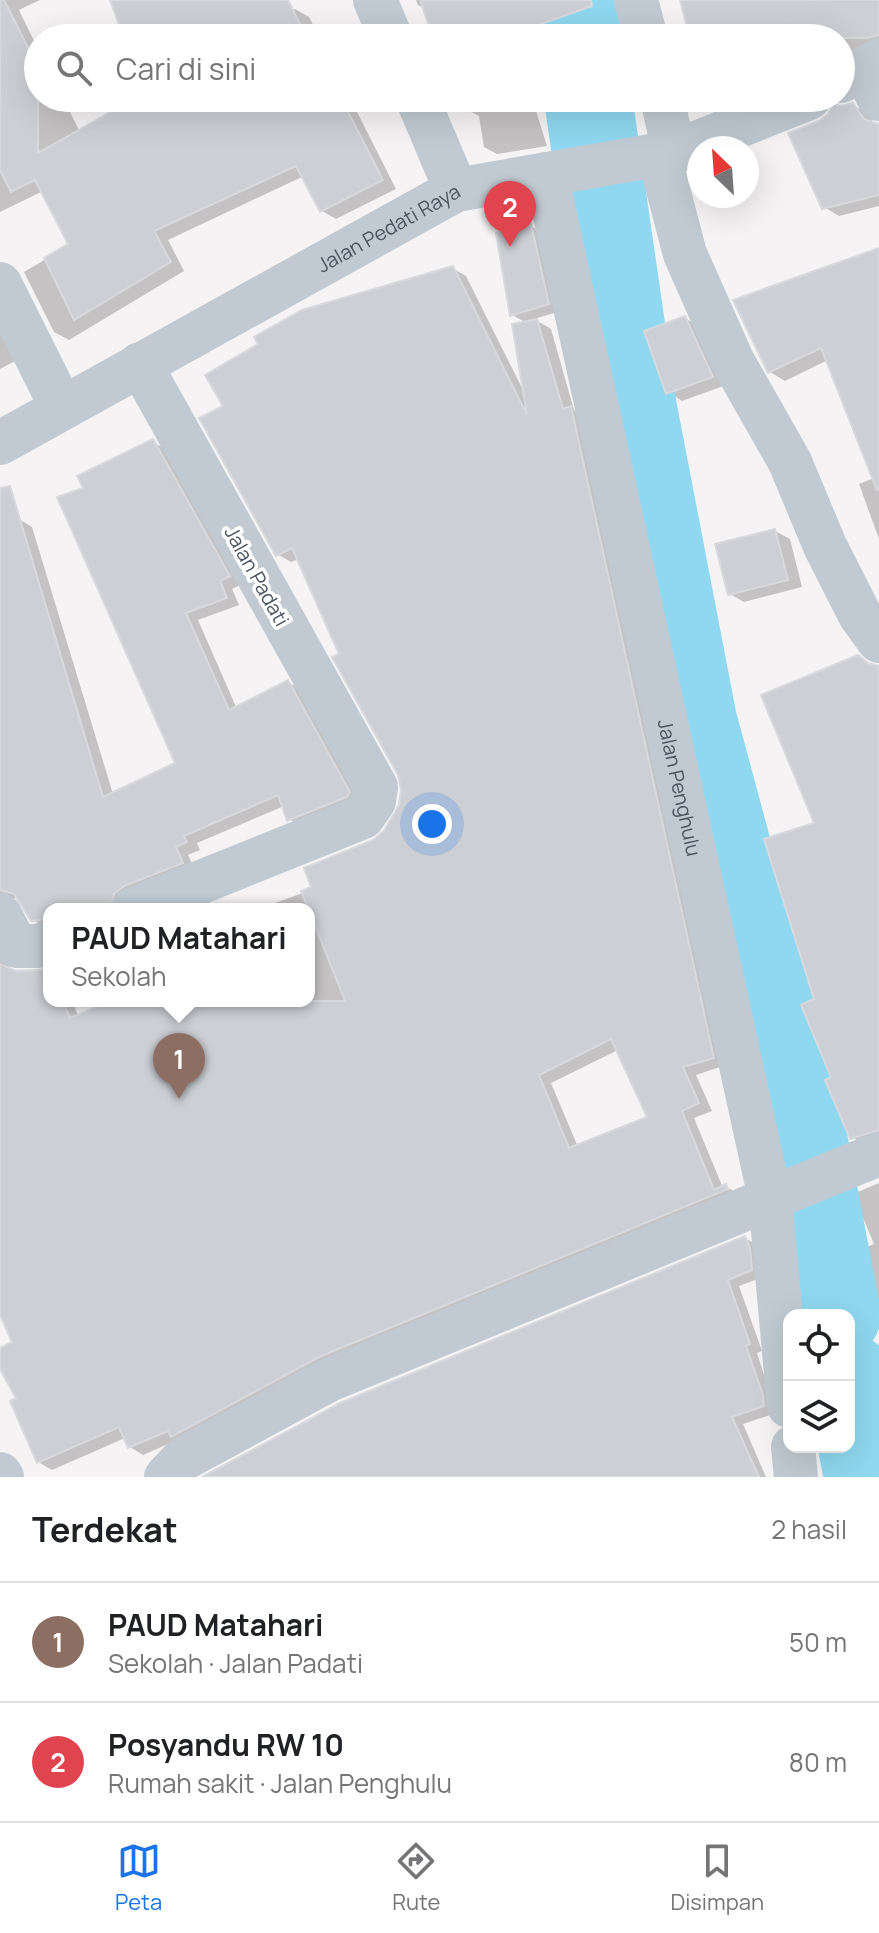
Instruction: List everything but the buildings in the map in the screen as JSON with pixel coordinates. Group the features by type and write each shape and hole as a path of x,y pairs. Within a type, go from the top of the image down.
{"street":[{"path":"375,0 385,24"},
{"path":"636,0 642,24"},
{"path":"423,112 456,190"},
{"path":"661,112 658,155 685,254 732,360 790,462 825,546 860,615 879,641"},
{"name":"Jalan Pedati Raya","path":"0,443 456,190 658,155 772,112"},
{"name":"Jalan Penghulu","path":"548,174 799,1187 790,1381"},
{"path":"0,284 62,408"},
{"name":"Jalan Padati","path":"140,364 376,787 374,801 363,817 149,903"},
{"path":"0,915 16,946 43,944"},
{"path":"166,1477 183,1459 329,1380 879,1154"},
{"path":"794,1453 796,1477"}],"waterway":[{"path":"572,0 576,24"},
{"path":"590,112 633,409 693,721 798,1111 836,1309"},
{"path":"850,1381 868,1477"}],"place":[{"name":"Posyandu RW 10","path":"510,247"},
{"name":"PAUD Matahari","path":"179,1099"}]}
